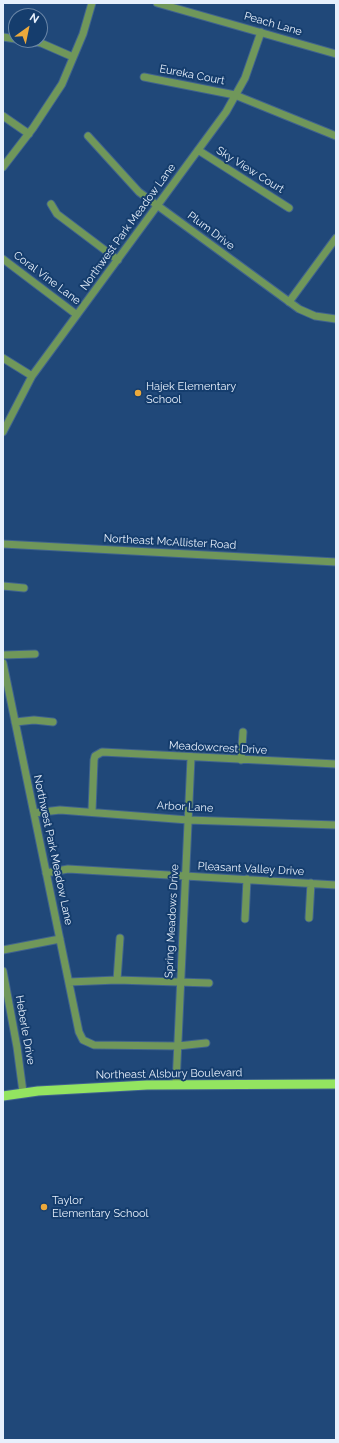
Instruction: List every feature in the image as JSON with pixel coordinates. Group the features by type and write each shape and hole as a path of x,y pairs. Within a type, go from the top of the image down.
{"main road":[{"name":"Northeast Alsbury Boulevard","path":"3,1096 23,1092 176,1084 336,1084"}],"street":[{"path":"3,167 29,134 62,84 92,3"},
{"name":"Peach Lane","path":"157,3 336,54"},
{"name":"Northwest Park Meadow Lane","path":"3,432 32,376 226,112 245,78 261,32"},
{"path":"48,46 73,57"},
{"name":"Eureka Court","path":"144,77 235,95 336,136"},
{"path":"3,116 29,134"},
{"name":"Plum Drive","path":"88,136 139,192 306,313 336,319"},
{"name":"Sky View Court","path":"198,150 290,208"},
{"path":"51,204 58,214 118,260"},
{"path":"289,302 336,238"},
{"name":"Coral Vine Lane","path":"3,259 77,315"},
{"path":"3,358 32,376"},
{"name":"Northeast McAllister Road","path":"3,544 336,562"},
{"path":"3,586 24,588"},
{"path":"3,655 36,654"},
{"name":"Northwest Park Meadow Lane","path":"3,663 79,1032 83,1040 94,1045 178,1046"},
{"path":"15,722 34,720 53,722"},
{"path":"241,760 243,732"},
{"name":"Meadowcrest Drive","path":"92,811 94,760 95,756 102,752 191,758 336,764"},
{"name":"Spring Meadows Drive","path":"176,1084 191,758"},
{"name":"Arbor Lane","path":"34,813 60,810 92,811 188,820 218,819 336,825"},
{"name":"Pleasant Valley Drive","path":"46,873 68,869 336,885"},
{"path":"245,919 247,879"},
{"path":"309,918 311,883"},
{"path":"117,980 120,938"},
{"path":"3,950 60,939"},
{"name":"Heberle Drive","path":"3,971 23,1092"},
{"path":"69,982 117,980 209,982"},
{"path":"178,1046 206,1043"}],"place":[{"name":"Hajek Elementary School","path":"138,393"},
{"name":"Taylor Elementary School","path":"44,1207"}]}
